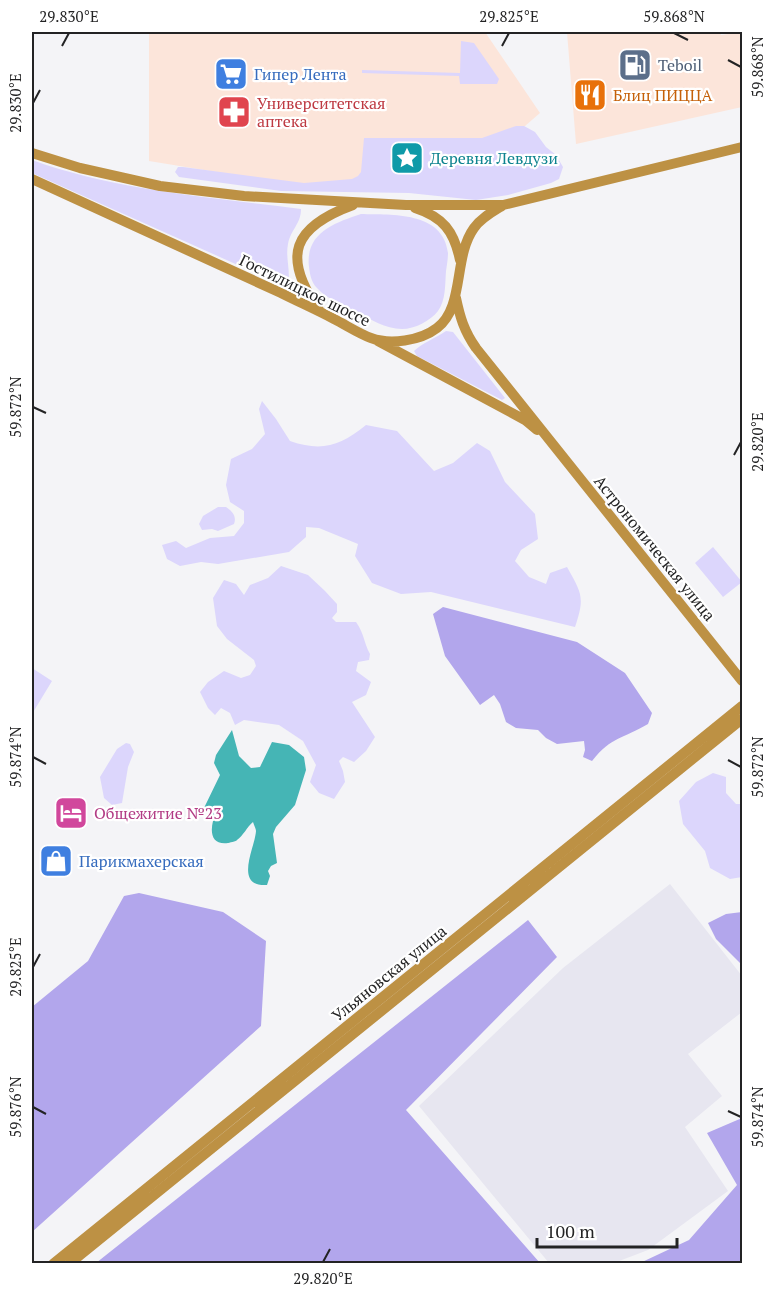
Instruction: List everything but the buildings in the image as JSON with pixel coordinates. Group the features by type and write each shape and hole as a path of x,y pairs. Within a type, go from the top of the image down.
{"main road":[{"name":"Гостилицкое шоссе","path":"32,153 80,168 160,186 244,196 406,205 503,206 742,147"},
{"name":"Гостилицкое шоссе","path":"32,179 319,311 372,338 408,340 423,336 445,321 452,309 460,262 472,231 479,222 503,206"},
{"path":"319,311 305,291 300,277 298,251 302,240 307,230 325,217 360,203"},
{"path":"406,205 436,216 446,226 457,246 460,262"},
{"name":"Астрономическая улица","path":"455,294 460,320 466,333 742,681"},
{"name":"Астрономическая улица","path":"372,338 525,420 544,434"},
{"name":"Ульяновская улица","path":"53,1263 742,706"},
{"name":"Ульяновская улица","path":"69,1263 742,719"}],"shaded area":[{"path":"149,32 485,32 540,113 525,126 362,181 309,187 149,161"},
{"path":"567,32 720,32 721,35 742,32 742,107 576,144"},
{"path":"461,41 474,43 499,79 497,84 460,84 459,76 362,73 362,70 460,73"},
{"path":"516,126 524,126 535,132 546,147 556,155 563,167 559,179 508,195 476,200 409,193 281,191 179,177 175,172 178,167 183,167 304,183 352,179 361,172 364,138 482,138"},
{"path":"32,160 65,171 131,186 301,209 288,244 287,287 32,173"},
{"path":"361,214 414,218 437,229 444,239 448,253 444,297 441,307 427,321 407,329 396,329 384,325 330,299 313,283 309,270 309,255 317,238 323,231 341,221"},
{"path":"446,331 453,332 505,398 502,400 417,356 414,351 417,348"},
{"path":"262,401 290,441 301,444 330,445 348,438 366,425 397,431 434,471 453,463 477,443 490,451 505,482 535,514 538,539 521,550 515,561 529,577 546,584 550,573 567,567 579,590 581,602 575,627 431,592 401,594 372,583 355,556 358,544 319,528 306,527 306,537 289,552 218,564 201,562 180,566 167,559 162,545 176,541 186,548 210,538 234,536 244,523 244,511 230,502 226,485 231,459 252,449 265,434 259,409"},
{"path":"218,507 226,507 232,512 235,519 234,524 218,531 202,530 199,524 203,516"},
{"path":"713,547 742,582 723,597 695,563"},
{"path":"281,566 308,575 325,591 337,604 337,612 332,618 336,622 356,622 370,654 369,660 358,662 356,671 371,682 366,695 352,702 375,737 366,751 354,762 343,757 339,761 345,782 334,799 319,793 310,782 316,765 303,741 279,725 244,720 235,725 230,713 221,708 215,715 208,708 200,692 208,682 224,671 241,678 250,675 256,666 254,660 227,639 217,626 213,598 224,580 236,584 244,595 250,585 268,578"},
{"path":"443,607 577,642 625,673 652,713 648,724 612,742 592,761 583,757 584,741 557,744 538,730 516,728 506,722 500,704 494,695 480,705 445,656 433,614"},
{"path":"32,668 52,681 32,714"},
{"path":"126,743 130,744 134,752 128,767 122,803 112,805 104,798 100,777 117,749"},
{"path":"713,773 726,777 726,793 736,804 742,804 742,877 730,879 710,868 705,851 683,824 679,801 696,782"},
{"path":"670,884 742,976 742,1012 688,1054 722,1096 685,1127 728,1191 648,1250 614,1263 549,1263 419,1106 563,968"},
{"path":"139,893 223,912 266,941 261,1026 32,1232 32,1007 88,961 124,896"},
{"path":"742,912 742,965 716,939 708,923 726,914"},
{"path":"528,920 557,957 406,1110 540,1263 96,1263"},
{"path":"742,1118 742,1263 640,1263 689,1240 737,1185 707,1133"}],"water":[{"path":"232,730 239,756 251,768 260,767 272,742 289,745 304,757 306,770 295,805 276,827 273,834 277,863 268,871 270,876 267,885 257,884 251,880 248,873 256,831 253,822 237,840 228,843 218,842 212,834 213,821 204,808 220,775 214,763 216,755"}],"place":[{"name":"Teboil","path":"635,65"},
{"name":"Гипер Лента","path":"231,74"},
{"name":"Блиц ПИЦЦА","path":"590,95"},
{"name":"Университетская аптека","path":"234,112"},
{"name":"Деревня Левдузи","path":"407,158"},
{"name":"Общежитие №23","path":"71,813"},
{"name":"Парикмахерская","path":"56,861"}]}
